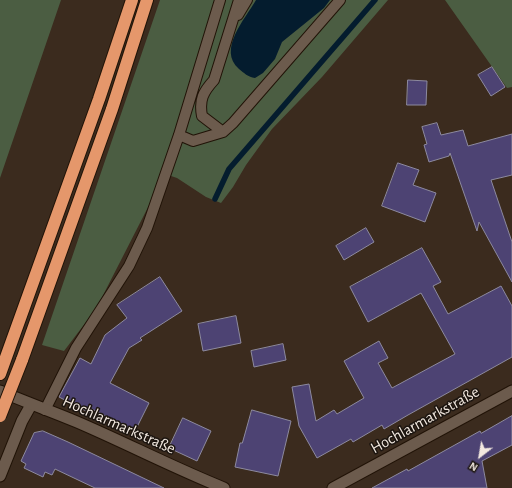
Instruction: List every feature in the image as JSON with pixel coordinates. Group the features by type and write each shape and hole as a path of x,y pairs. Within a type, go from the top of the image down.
{"highway":[{"path":"0,374 99,99 132,0"},
{"path":"0,416 22,360 112,109 148,0"}],"street":[{"name":"Hochlarmarkstraße","path":"0,391 30,405 76,422 224,488"},
{"name":"Hochlarmarkstraße","path":"333,488 512,391"},
{"path":"0,476 30,405"}],"lane":[{"path":"45,410 76,348 129,266 147,228 179,135 220,0"},
{"path":"222,132 202,116 200,106 205,90 214,80 239,0"},
{"path":"230,29 247,0"},
{"path":"179,135 193,141 222,132 233,123 340,0"}],"green space":[{"path":"0,0 61,0 0,178"},
{"path":"160,0 388,0 322,77 272,129 221,203 206,197 177,178 165,174 96,309 64,351 42,345"},
{"path":"445,0 512,0 512,87 507,88"}],"water":[{"path":"256,0 330,0 324,8 282,42 275,59 263,73 255,78 248,76 239,69 233,61 231,53 235,34"}],"building":[{"path":"492,67 505,87 491,96 478,75"},
{"path":"408,80 427,81 426,105 407,105"},
{"path":"437,123 441,135 463,130 468,146 512,134 512,175 491,180 512,242 512,282 479,222 477,231 450,153 449,156 429,162 424,145 427,144 422,127"},
{"path":"398,163 419,170 413,185 436,193 425,222 382,206"},
{"path":"366,228 374,242 344,260 336,246"},
{"path":"422,248 441,282 433,286 448,314 501,286 512,306 512,357 384,429 382,425 353,442 351,439 317,458 299,426 292,387 309,384 316,421 334,410 337,414 364,398 344,361 379,341 388,358 378,363 392,388 455,354 421,293 368,322 350,287"},
{"path":"160,277 182,311 140,338 142,340 129,348 110,383 149,403 135,431 92,409 90,413 59,397 80,358 91,364 105,335 127,318 117,305"},
{"path":"236,316 241,343 203,351 198,324"},
{"path":"283,344 286,360 254,367 251,351"},
{"path":"252,410 291,421 278,476 235,467 240,443 242,443"},
{"path":"512,416 512,445 482,461 487,488 372,488 407,469 408,471 480,431 481,433"},
{"path":"183,418 211,431 197,461 169,448"},
{"path":"43,431 164,488 95,488 55,469 52,475 45,472 43,477 24,468 26,464 21,461 34,433"}],"waterway":[{"path":"215,199 229,169 375,0"}]}
